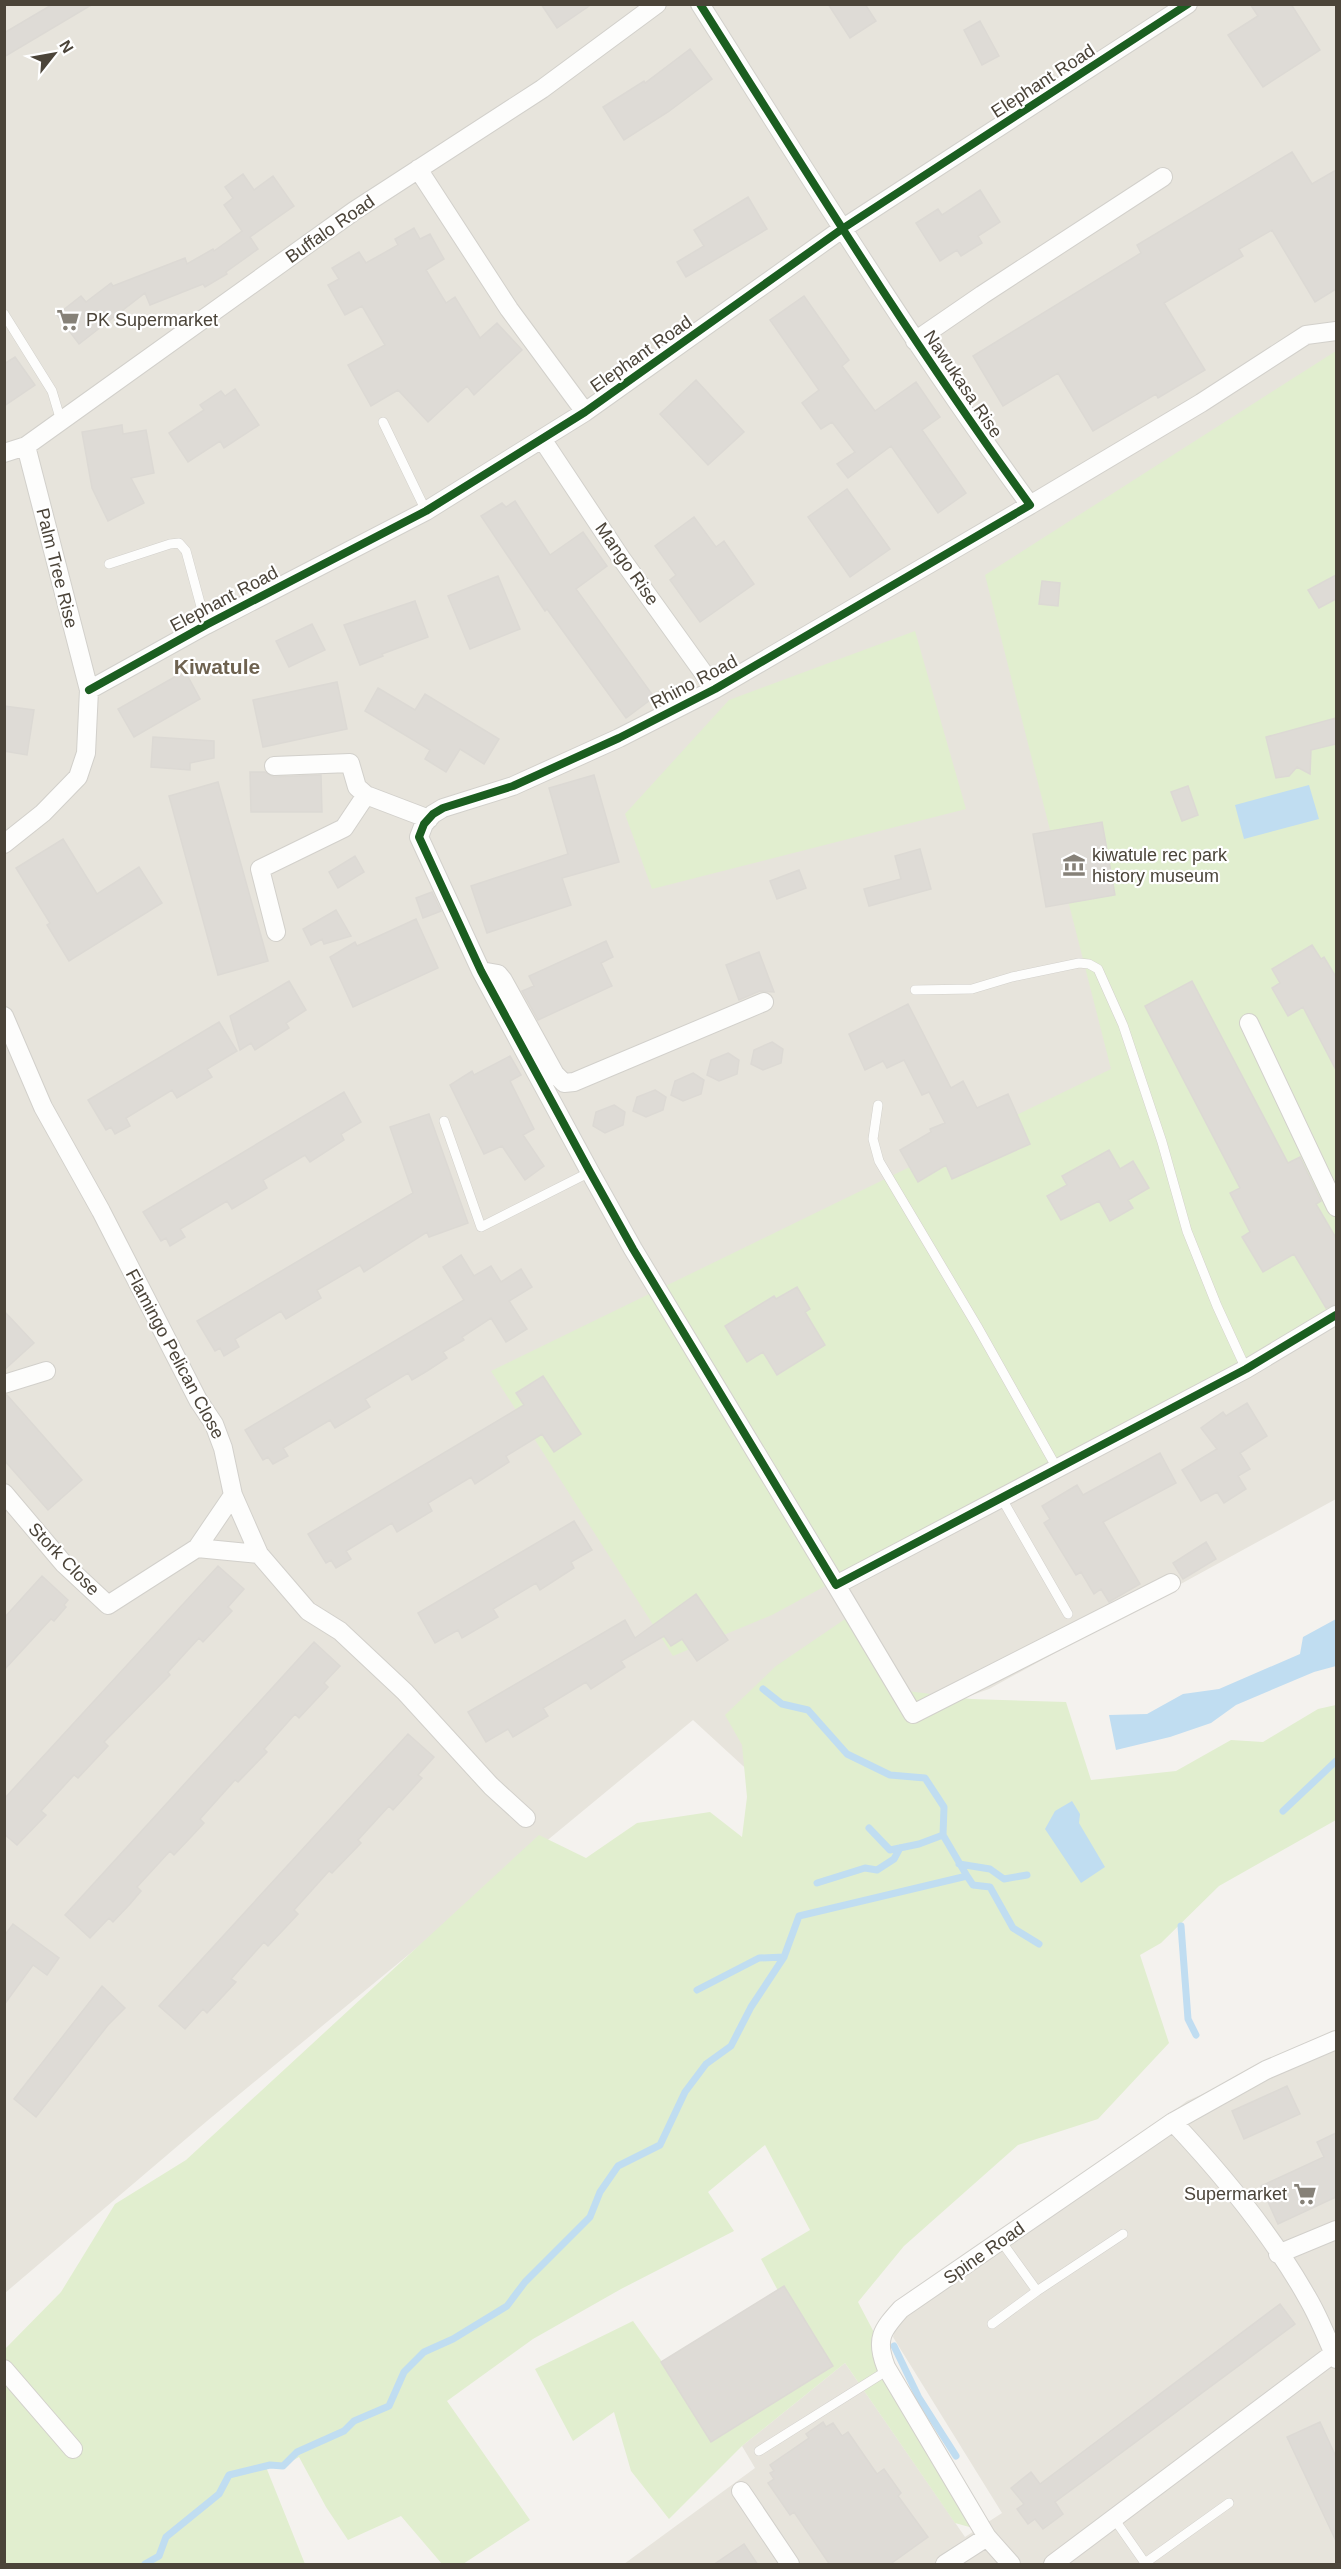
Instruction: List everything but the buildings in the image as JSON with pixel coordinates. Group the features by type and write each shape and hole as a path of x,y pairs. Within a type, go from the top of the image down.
{"street":[{"name":"Buffalo Road","path":"4,453 26,446 61,422 354,211 542,89 657,4"},
{"name":"Nawukasa Rise","path":"700,4 915,341 1029,505"},
{"name":"Elephant Road","path":"88,690 206,625 426,511 585,412 842,229 1188,4"},
{"path":"418,170 509,309 585,412"},
{"path":"915,341 1163,177"},
{"path":"1029,505 1192,409 1306,335 1336,331"},
{"name":"Mango Rise","path":"542,438 621,558 715,689"},
{"name":"Palm Tree Rise","path":"4,843 43,813 78,777 86,753 88,690 26,446"},
{"name":"Rhino Road","path":"482,971 419,837 433,814 452,804 532,778 619,738 715,689 980,536 1029,505"},
{"path":"274,766 350,763 357,787 366,795 429,819"},
{"path":"276,932 260,869 344,828 366,795"},
{"path":"482,971 498,974 503,980 555,1074 564,1083 584,1078 764,1002"},
{"path":"482,971 639,1259 913,1714 1171,1583"},
{"name":"Flamingo Pelican Close","path":"4,1016 43,1107 101,1211 198,1400 214,1424 223,1448 233,1495 259,1554 308,1611 340,1631 405,1692 491,1786 526,1818"},
{"path":"1250,1023 1336,1207"},
{"path":"836,1585 1246,1369 1336,1315"},
{"path":"4,1384 46,1371"},
{"name":"Stork Close","path":"4,1493 64,1564 108,1605 196,1548 233,1495"},
{"path":"196,1548 259,1554"},
{"name":"Spine Road","path":"1011,2565 987,2537 888,2370 881,2355 884,2328 901,2310 1173,2122 1266,2070 1336,2040"},
{"path":"1053,2565 1335,2356 1306,2296 1233,2189 1173,2122"},
{"path":"1278,2254 1336,2230"},
{"path":"4,2369 73,2449"},
{"path":"741,2491 789,2565"},
{"path":"945,2565 987,2537"}],"lane":[{"path":"4,315 52,390 61,422"},
{"path":"383,422 426,511"},
{"path":"109,564 179,543 186,551 206,625"},
{"path":"915,990 972,989 1012,977 1079,963 1089,964 1098,969 1123,1025 1162,1142 1187,1231 1217,1306 1246,1369"},
{"path":"878,1105 873,1139 879,1161 977,1326 1058,1470"},
{"path":"444,1121 481,1227 590,1172"},
{"path":"1002,1499 1068,1614"},
{"path":"992,2324 1123,2234"},
{"path":"1001,2241 1037,2291"},
{"path":"759,2451 888,2370"},
{"path":"1114,2520 1145,2563 1229,2504"}],"shaded area":[{"path":"5,5 1336,5 1336,1499 989,1689 871,1731 779,1799 693,1720 207,2121 5,2293"},
{"path":"1336,2036 1336,2564 624,2564 755,2468 742,2446 845,2363 965,2537 1002,2513 893,2337 897,2324 1187,2101"}],"green space":[{"path":"1336,351 1336,1309 772,1615 673,1656 491,1371 1111,1069 985,575"},
{"path":"915,631 966,809 652,889 625,814 729,700"},
{"path":"851,1615 907,1691 971,1699 1066,1702 1091,1780 1176,1771 1231,1740 1263,1742 1318,1709 1336,1705 1336,1820 1219,1886 1161,1943 1140,1955 1169,2043 1098,2119 1018,2145 904,2246 858,2302 888,2359 995,2534 955,2523 845,2363 742,2446 669,2519 631,2471 614,2412 573,2441 535,2369 633,2321 670,2373 711,2442 738,2420 784,2302 761,2259 810,2230 765,2145 708,2192 734,2231 621,2289 533,2339 447,2401 530,2520 463,2564 442,2564 401,2516 348,2540 326,2507 299,2457 283,2466 266,2467 305,2564 5,2564 5,2349 61,2292 115,2204 186,2160 539,1835 586,1858 637,1823 710,1812 742,1837 747,1797 742,1745 725,1715 776,1666"}],"water":[{"path":"1309,785 1319,819 1244,839 1235,805"},
{"path":"1336,1619 1336,1666 1314,1672 1236,1705 1211,1723 1170,1737 1116,1750 1109,1715 1147,1714 1183,1694 1219,1689 1300,1654 1303,1637"},
{"path":"1072,1801 1080,1814 1079,1823 1105,1867 1081,1883 1045,1829 1055,1811"}],"waterway":[{"path":"763,1689 782,1704 808,1710 847,1754 890,1775 925,1778 944,1807 943,1835"},
{"path":"1283,1811 1336,1761"},
{"path":"869,1828 890,1850 919,1844 943,1835 967,1876"},
{"path":"817,1883 865,1868 877,1870 894,1859 900,1848"},
{"path":"959,1864 990,1869 1004,1879 1027,1875"},
{"path":"145,2564 159,2556 166,2537 219,2494 229,2475 270,2465 283,2466 297,2452 344,2431 354,2421 389,2406 404,2372 424,2352 453,2339 507,2306 525,2282 590,2217 600,2192 618,2166 660,2145 685,2092 706,2064 731,2046 751,2007 784,1957 799,1916 967,1876 973,1885 990,1887 1013,1928 1039,1944"},
{"path":"1181,1926 1188,2019 1196,2035"},
{"path":"697,1990 759,1958 784,1957"},
{"path":"894,2346 919,2398 956,2456"}],"cycle path":[{"path":"700,4 902,320 1030,505 715,689 619,738 513,786 443,808 433,814 424,824 419,837 481,971 633,1249 836,1585 1246,1369 1336,1315"},
{"path":"89,690 206,625 426,511 585,412 842,229 1188,4"}],"place":[{"name":"PK Supermarket","path":"68,320"},
{"name":"kiwatule rec park history museum","path":"1074,865"},
{"name":"Supermarket","path":"1305,2194"}],"district":[{"name":"Kiwatule","path":"217,666"}]}
